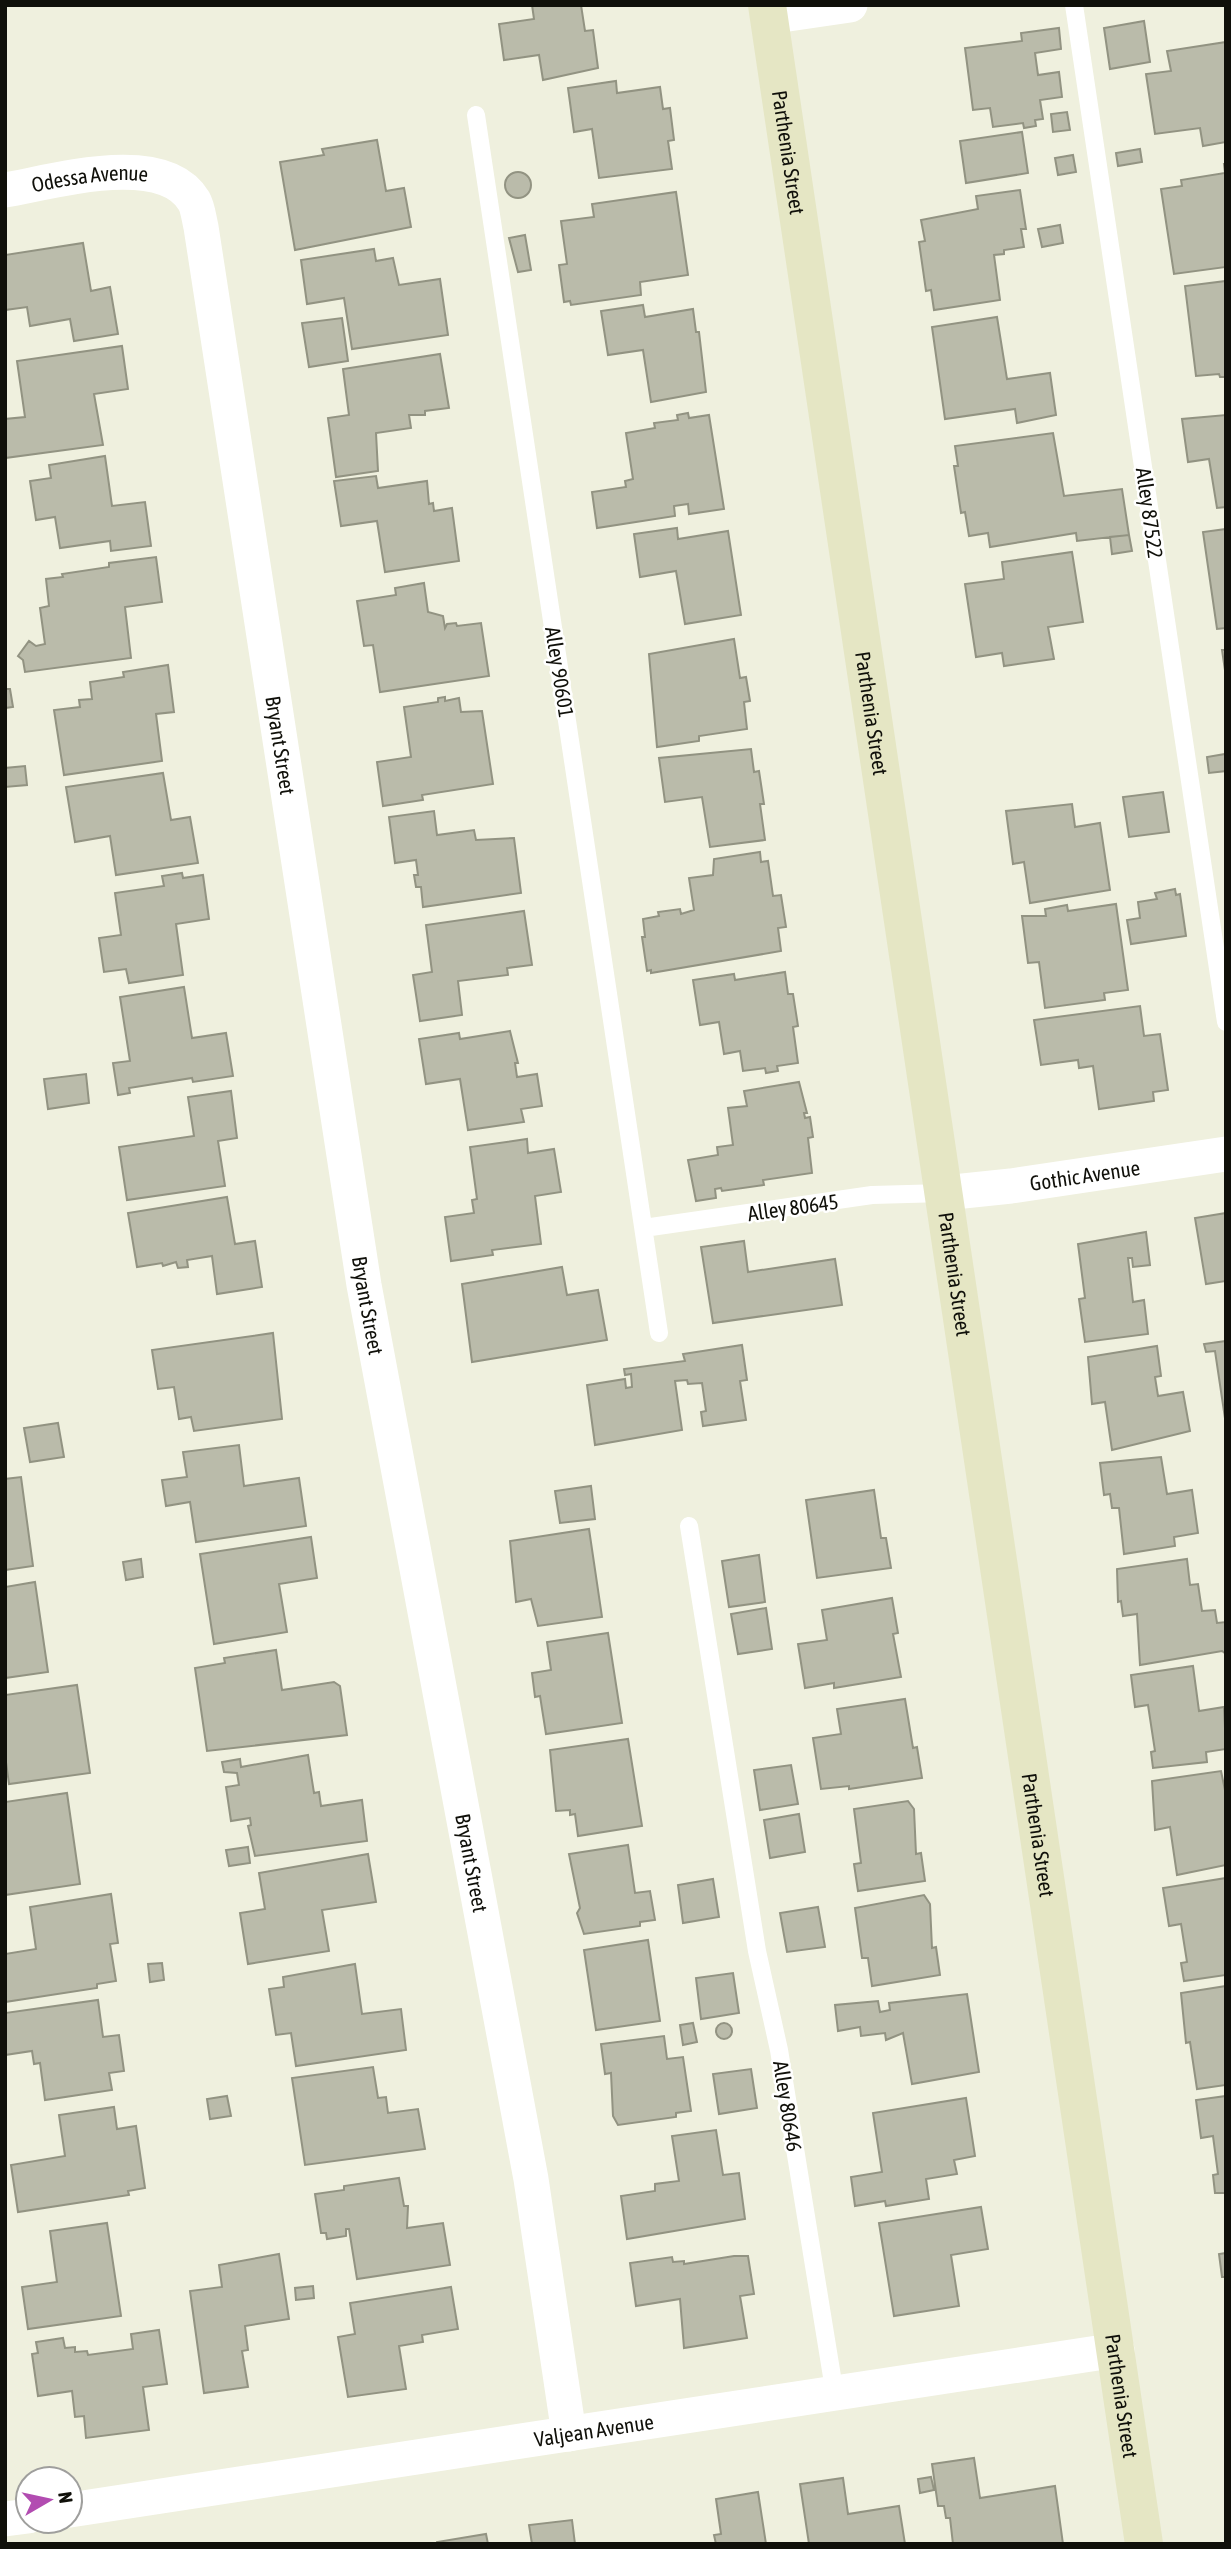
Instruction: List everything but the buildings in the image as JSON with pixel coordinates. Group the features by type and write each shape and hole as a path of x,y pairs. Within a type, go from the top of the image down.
{"main road":[{"name":"Parthenia Street","path":"767,11 1144,2544"}],"street":[{"path":"767,11 850,5"},
{"name":"Odessa Avenue","path":"5,190 120,172 152,173 173,182"},
{"name":"Bryant Street","path":"173,182 194,201 201,227 364,1285 531,2179 569,2434"},
{"name":"Gothic Avenue","path":"944,1193 1011,1186 1226,1154"},
{"name":"Valjean Avenue","path":"84,2508 1117,2350"}],"lane":[{"name":"Alley 87522","path":"1074,5 1226,1022"},
{"name":"Alley 90601","path":"476,115 659,1333"},
{"name":"Alley 80645","path":"643,1228 872,1195 944,1193"},
{"name":"Alley 80646","path":"689,1526 757,1951 779,2050 835,2395"}]}
